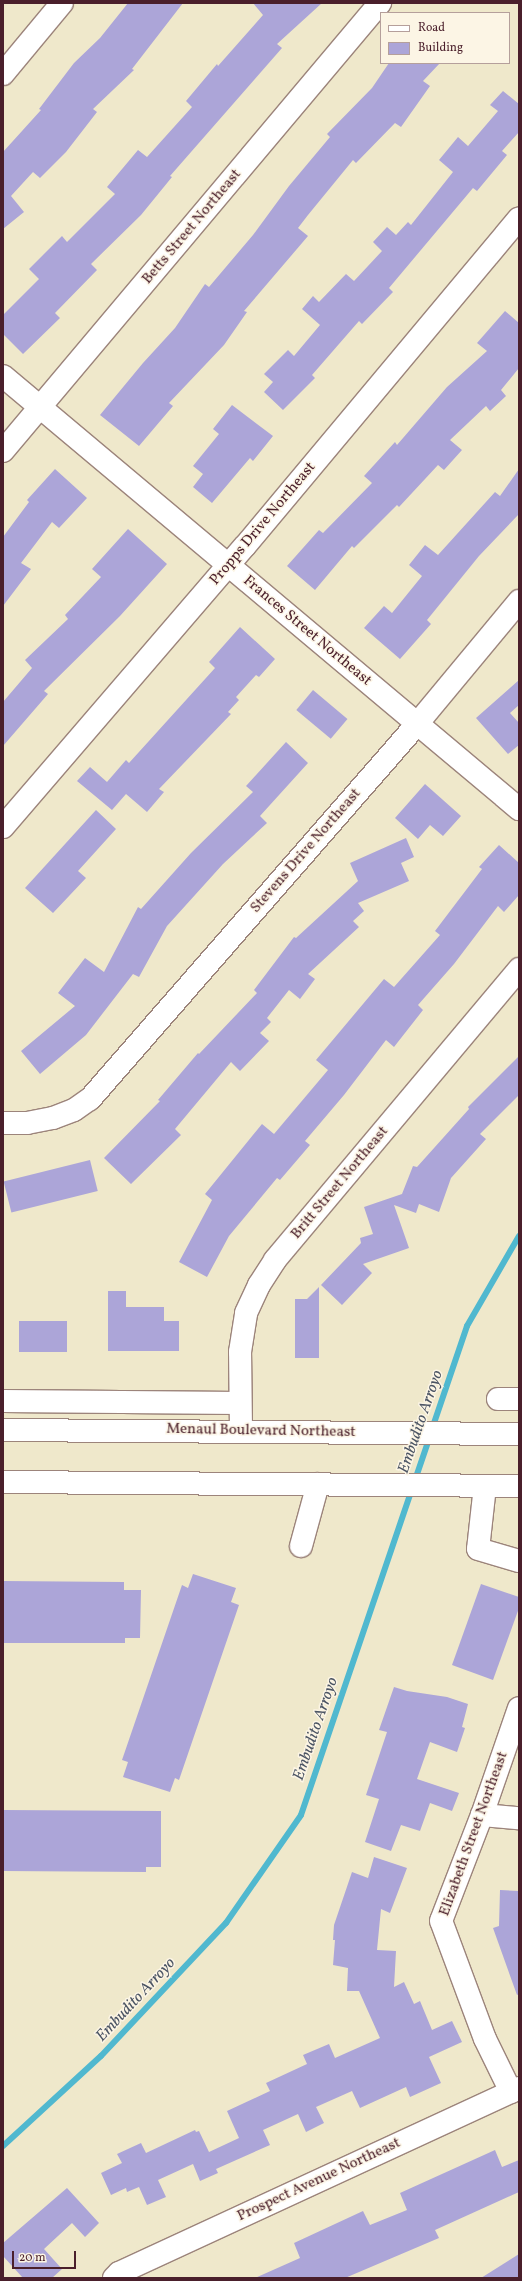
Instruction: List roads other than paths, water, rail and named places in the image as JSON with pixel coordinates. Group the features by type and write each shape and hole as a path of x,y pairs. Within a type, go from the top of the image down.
{"street":[{"path":"3,74 62,3"},
{"name":"Betts Street Northeast","path":"3,450 380,3"},
{"name":"Propps Drive Northeast","path":"3,827 229,566 519,218"},
{"name":"Frances Street Northeast","path":"3,376 519,809"},
{"name":"Stevens Drive Northeast","path":"3,1123 27,1123 54,1118 74,1110 90,1098 417,724 519,601"},
{"name":"Britt Street Northeast","path":"241,1430 240,1352 246,1313 259,1285 275,1260 519,970"},
{"path":"3,1401 240,1403"},
{"name":"Menaul Boulevard Northeast","path":"3,1430 241,1430 519,1434"},
{"path":"3,1482 519,1486"},
{"path":"301,1546 318,1484"},
{"path":"485,1486 478,1549 519,1561"},
{"name":"Elizabeth Street Northeast","path":"515,2090 485,2039 441,1921 482,1815 519,1708"},
{"path":"482,1815 519,1818"},
{"name":"Prospect Avenue Northeast","path":"119,2276 515,2090"}],"waterway":[{"name":"Embudito Arroyo","path":"432,1429 467,1326 519,1236"},
{"name":"Embudito Arroyo","path":"3,2146 101,2056 226,1923 301,1815 429,1438"}]}
